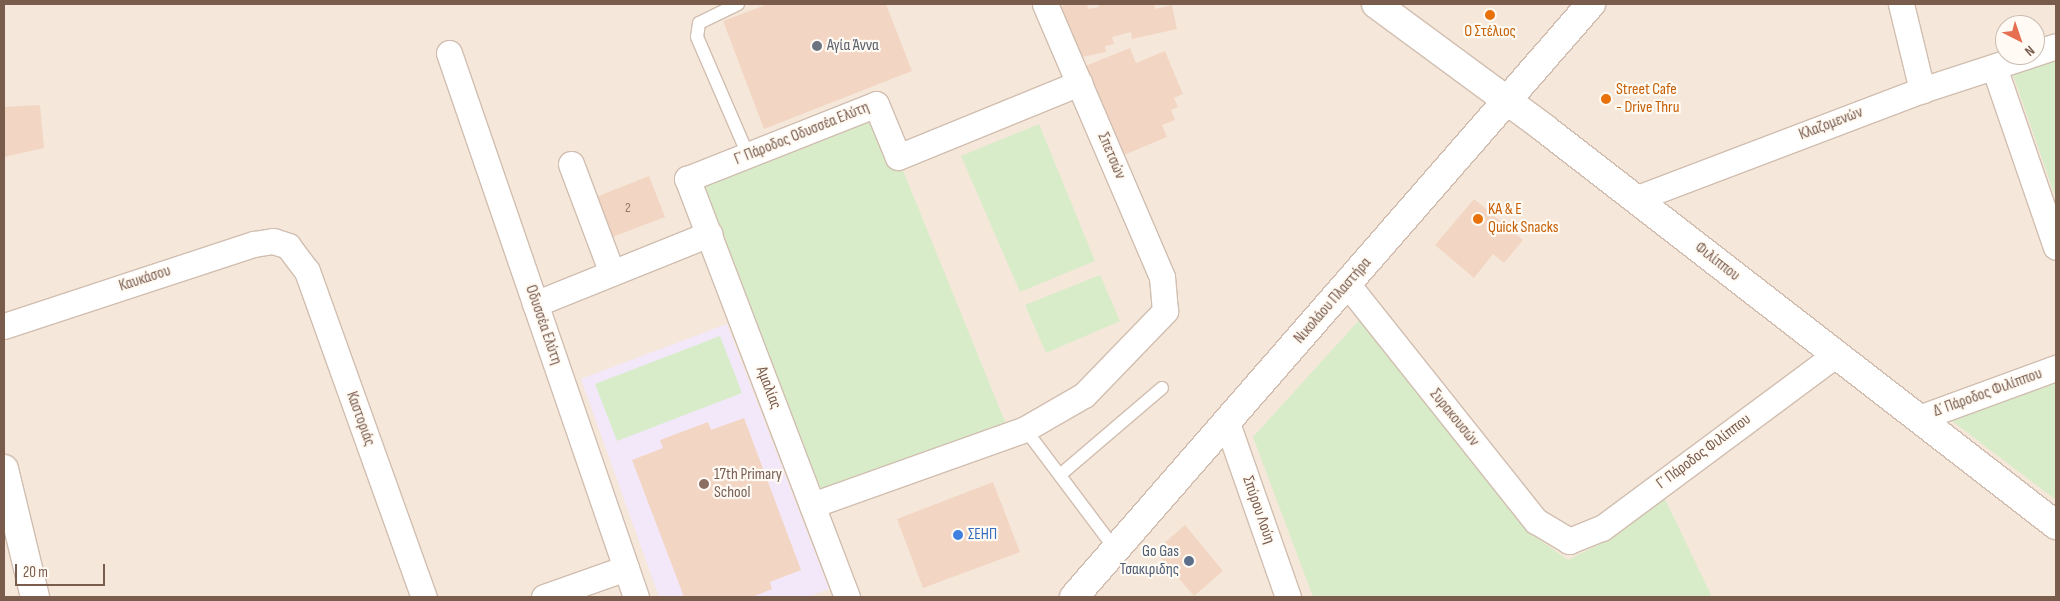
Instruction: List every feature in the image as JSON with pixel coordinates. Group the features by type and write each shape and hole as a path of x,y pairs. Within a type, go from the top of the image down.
{"main road":[{"name":"Φιλίππου","path":"1376,4 1508,101 2056,524"},
{"name":"Νικολάου Πλαστήρα","path":"1074,597 1591,4"},
{"path":"5,481 35,597"}],"street":[{"name":"Σπετσών","path":"1025,429 1084,395 1164,311 1162,277 1046,4"},
{"path":"1901,4 1922,90"},
{"name":"Οδυσσέα Ελύτη","path":"449,53 636,597"},
{"name":"Κλαζομενών","path":"1635,199 1922,90 2000,65"},
{"path":"1994,67 2056,247"},
{"name":"Γ΄ Πάροδος Οδυσσέα Ελύτη","path":"687,179 876,104 898,157 1079,83"},
{"path":"571,164 612,273"},
{"name":"Αμαλίας","path":"687,179 848,597"},
{"path":"535,304 709,234"},
{"name":"Καυκάσου","path":"4,326 254,244 273,241 288,246"},
{"name":"Καστοριάς","path":"288,246 307,271 424,597"},
{"name":"Συρακουσών","path":"1348,285 1536,521 1569,541"},
{"name":"Γ΄ Πάροδος Φιλίππου","path":"1569,541 1602,528 1836,354"},
{"name":"Δ΄ Πάροδος Φιλίππου","path":"1919,418 2056,368"},
{"name":"Σπύρου Λούη","path":"1227,423 1288,597"},
{"path":"812,504 1025,429"},
{"path":"544,597 626,568"}],"lane":[{"path":"738,4 700,23 697,37 748,155"},
{"path":"1060,475 1162,388"},
{"path":"1025,429 1116,550"}],"shaded area":[{"path":"4,4 2056,4 2056,597 4,597"},
{"name":"17th Primary School","path":"727,324 829,589 807,597 659,597 581,379"}],"green space":[{"path":"2056,57 2056,199 2012,72 2033,65 2045,65 2045,61"},
{"path":"876,104 1010,434 812,505 687,179"},
{"path":"1039,124 1095,261 1020,292 961,156"},
{"path":"1100,275 1120,321 1046,353 1025,305"},
{"path":"1362,317 1533,535 1568,560 1602,543 1665,499 1712,597 1313,597 1253,437"},
{"path":"720,336 742,393 617,441 595,384"},
{"path":"2056,379 2056,500 1948,418"}],"building":[{"name":"Αγία Άννα","path":"768,4 886,4 912,71 764,129 723,21"},
{"path":"1087,4 1088,9 1099,7 1098,4 1154,4 1155,9 1172,5 1177,29 1132,39 1131,32 1112,37 1114,44 1105,46 1106,52 1073,59 1061,6"},
{"path":"1130,48 1136,63 1165,51 1183,94 1174,98 1178,107 1171,110 1175,120 1162,125 1167,137 1119,157 1083,67"},
{"path":"40,105 44,148 4,157 4,107"},
{"path":"649,176 665,217 607,239 591,199"},
{"name":"KA & E Quick Snacks","path":"1474,199 1523,240 1504,263 1493,254 1474,278 1435,245"},
{"path":"744,418 801,570 770,582 772,589 752,597 684,597 632,460 663,448 660,440 708,422 711,430"},
{"name":"ΣΕΗΠ","path":"993,482 1020,552 923,588 897,519"},
{"name":"Go Gas Τσακιριδης","path":"1185,525 1223,571 1194,596 1155,551"}],"place":[{"name":"Ο Στέλιος","path":"1490,15"},
{"name":"Αγία Άννα","path":"817,46"},
{"name":"Street Cafe - Drive Thru","path":"1606,99"},
{"name":"KA & E Quick Snacks","path":"1478,219"},
{"name":"17th Primary School","path":"704,484"},
{"name":"ΣΕΗΠ","path":"958,535"},
{"name":"Go Gas Τσακιριδης","path":"1189,561"}]}
